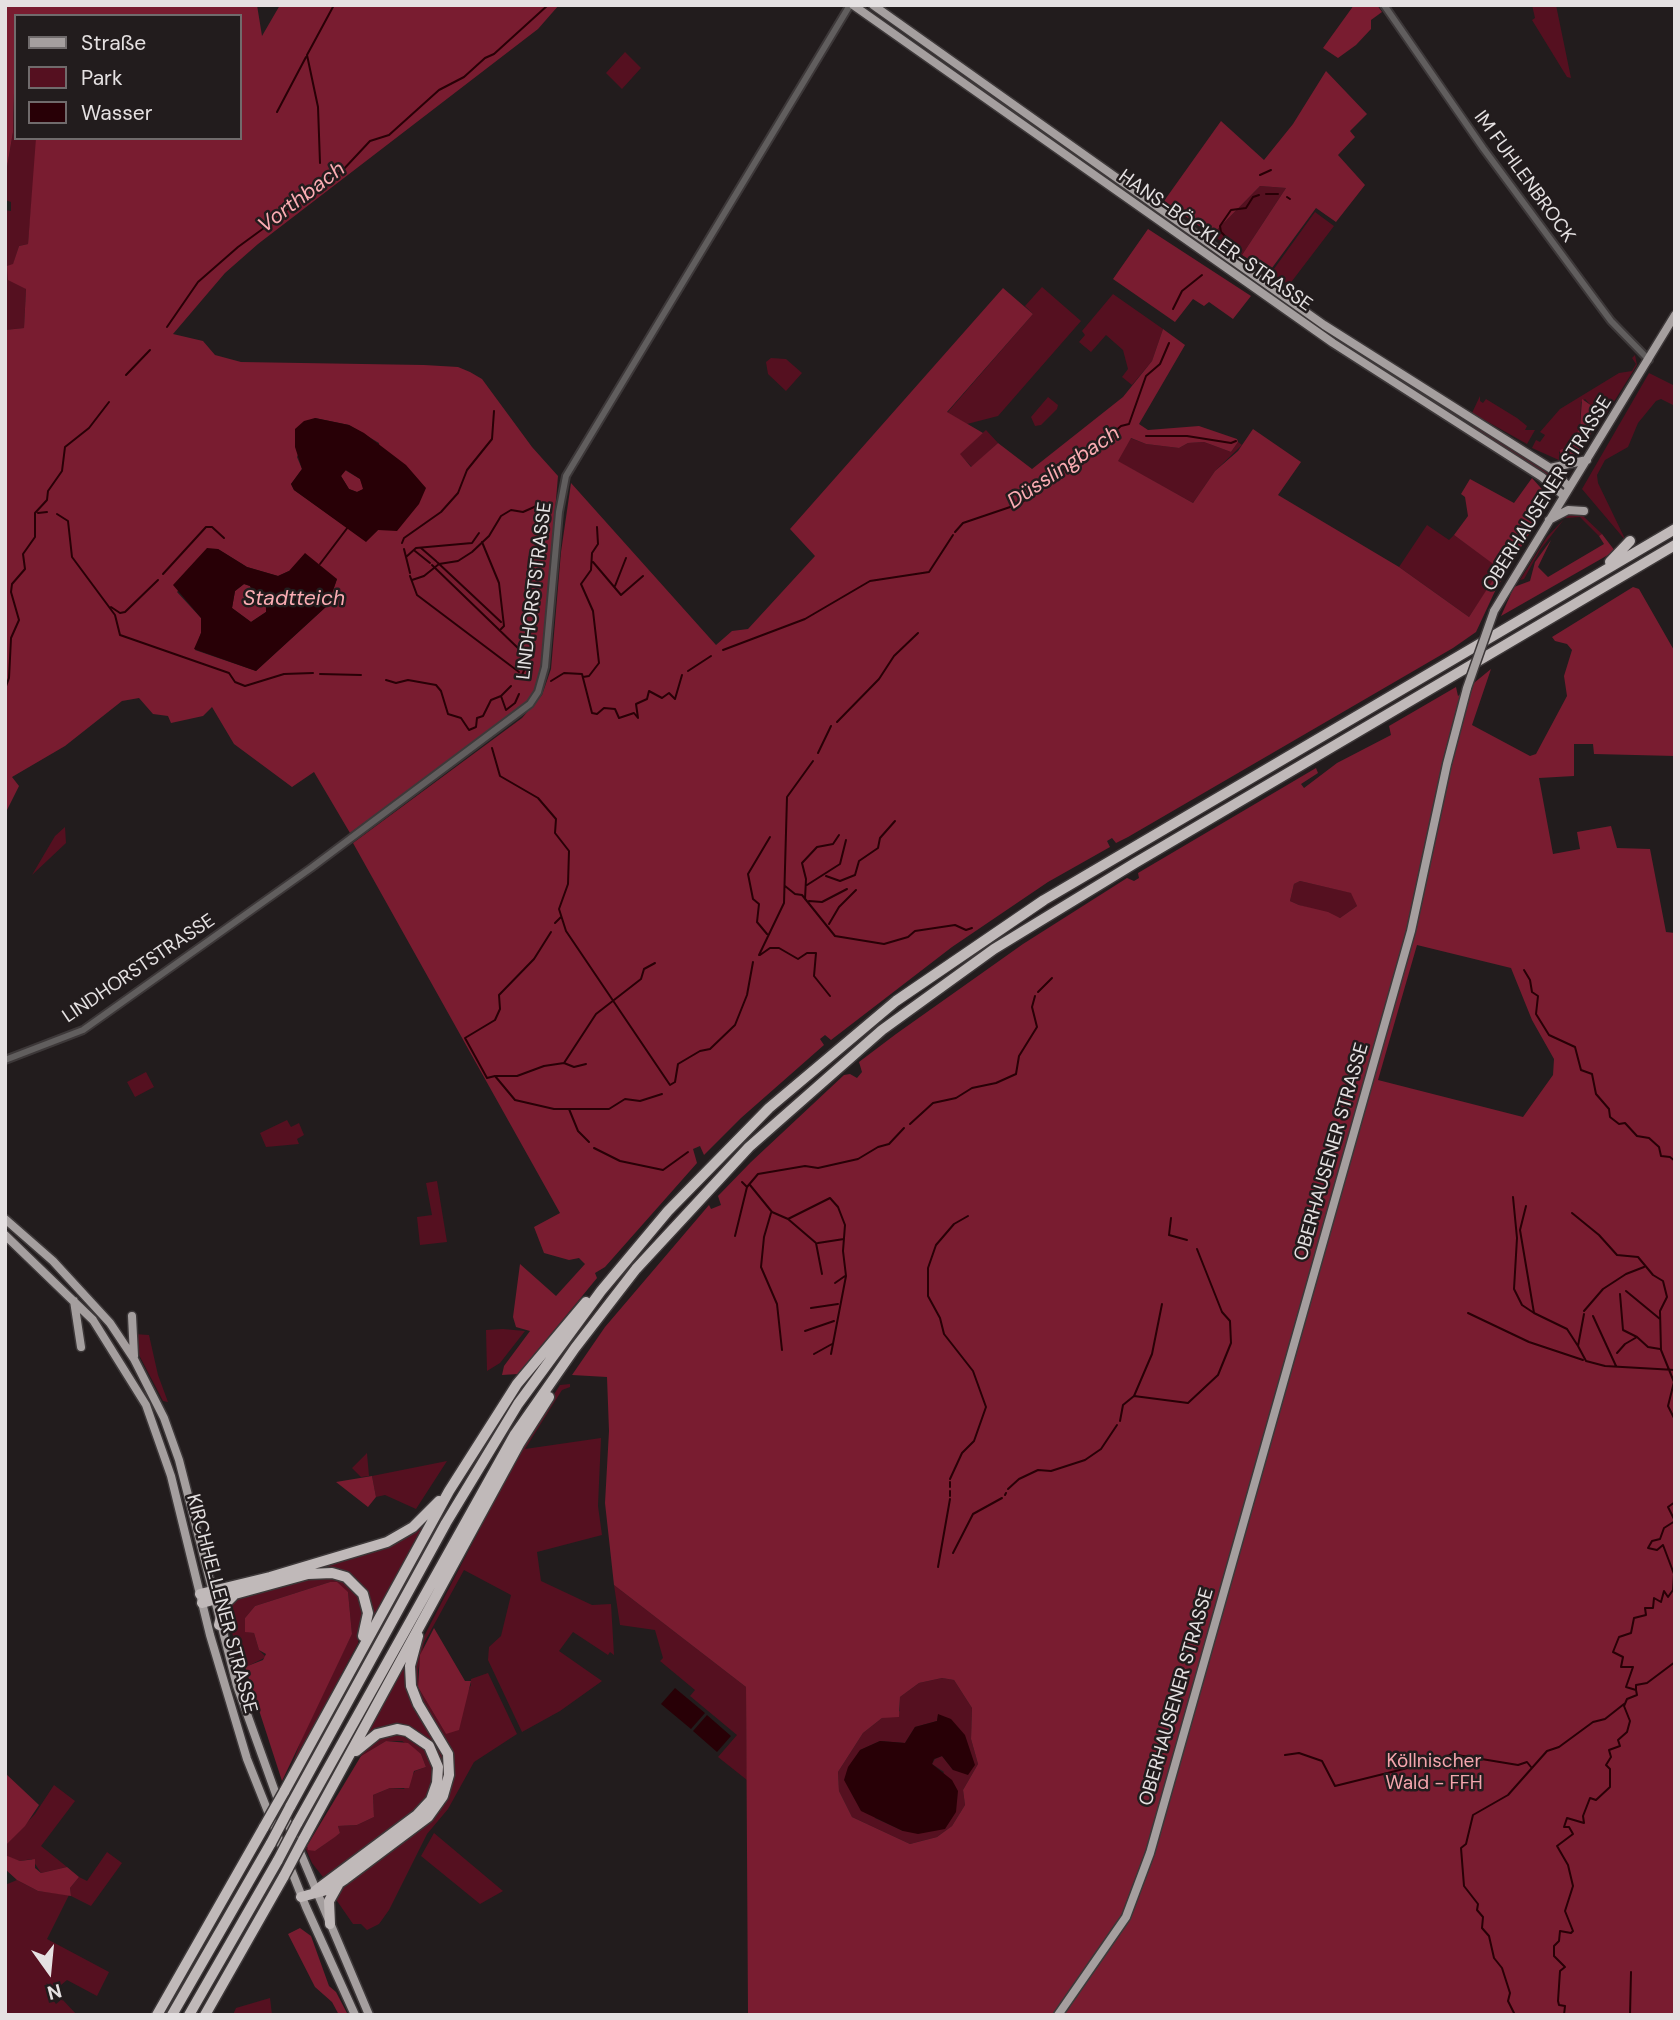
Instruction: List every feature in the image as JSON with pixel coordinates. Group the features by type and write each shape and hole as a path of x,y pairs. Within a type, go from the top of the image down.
{"highway":[{"path":"157,2015 264,1827 282,1801 479,1465 541,1371 601,1291 668,1211 726,1149 829,1055 942,967 1087,874 1675,529"},
{"path":"1603,570 1630,541"},
{"path":"189,2015 515,1434 575,1348 636,1269 750,1147 830,1073 949,980 1135,863 1675,545"},
{"path":"172,2015 271,1843 282,1801 347,1674 449,1491 517,1384 583,1304 601,1291"},
{"path":"205,2015 284,1876 519,1444 572,1363 575,1348"},
{"path":"206,1597 387,1542 421,1520 449,1491"},
{"path":"206,1597 236,1594 308,1574 332,1573 346,1577 363,1594 368,1614 365,1632 348,1665 347,1674"},
{"path":"315,1891 326,1891 339,1884 428,1817 447,1787 449,1764 445,1747 418,1703 410,1677 418,1636 440,1591"},
{"path":"219,1625 224,1605 236,1594"},
{"path":"301,1897 315,1891 424,1808 435,1793 438,1767 424,1740 407,1731 387,1731 360,1745 331,1789"},
{"path":"330,1924 329,1901 339,1884"}],"main road":[{"name":"HANS-BÖCKLER-STRASSE","path":"851,5 1333,344 1542,477 1563,495"},
{"name":"HANS-BÖCKLER-STRASSE","path":"873,5 1324,325 1550,468 1569,487"},
{"name":"OBERHAUSENER STRASSE","path":"1058,2015 1126,1917 1150,1853 1411,931 1447,764 1467,688 1494,611 1675,315"},
{"path":"1550,468 1587,460"},
{"path":"1546,522 1568,510 1584,511"},
{"name":"KIRCHHELLENER STRASSE","path":"5,1219 79,1286 110,1323 134,1359 164,1418 179,1460 206,1597 219,1625 246,1712 315,1891 369,2015"},
{"name":"KIRCHHELLENER STRASSE","path":"5,1235 71,1295 107,1339 146,1405 172,1476 260,1788 301,1897 355,2015"},
{"path":"71,1295 79,1321 81,1347"},
{"path":"132,1316 134,1359"},
{"name":"KIRCHHELLENER STRASSE","path":"260,1788 282,1801"}],"street":[{"name":"LINDHORSTSTRASSE","path":"5,1060 83,1030 312,869 530,704 538,692 545,667 559,512 566,476 851,5"},
{"name":"IM FUHLENBROCK","path":"1384,5 1475,137 1611,321 1639,347 1648,360"}],"green space":[{"path":"5,5 257,5 262,36 280,5 559,5 538,29 258,244 225,273 173,334 203,341 215,355 241,362 458,367 482,379 532,447 558,476 542,667 536,691 518,711 350,833 314,772 292,787 234,744 212,707 203,716 171,723 168,716 153,714 139,698 122,701 65,746 12,777 19,786 5,814 5,330 24,328 26,289 8,280 7,266 13,264 19,246 28,244 36,140 242,140 242,14 14,14 13,132 5,179","holes":["315,418 349,425 379,443 387,529 378,530 366,541 294,490 291,484 302,469 297,457","218,549 247,567 278,576 289,571 337,579 328,605 256,671 195,650 201,633 201,618 177,592"]},
{"path":"1354,5 1377,5 1382,12 1371,20 1371,29 1356,45 1338,58 1323,48"},
{"path":"1532,5 1556,5 1571,78 1567,77 1532,20 1535,18"},
{"path":"625,52 641,68 622,89 606,73"},
{"path":"1326,71 1367,114 1350,131 1355,137 1338,155 1365,185 1336,222 1316,208 1269,272 1242,255 1286,188 1260,186 1212,235 1164,201 1221,121 1264,160 1293,124"},
{"path":"14,112 14,140 36,140 36,154 28,244 19,246 13,265 26,289 24,328 5,330 5,210 11,211 11,202 5,200 5,179"},
{"path":"1260,186 1286,188 1242,255 1212,235"},
{"path":"1315,212 1334,226 1289,285 1271,273"},
{"path":"1148,229 1251,296 1233,319 1209,302 1204,306 1193,299 1175,322 1113,279"},
{"path":"1042,287 1081,321 998,416 967,424 947,413 1033,314 1025,306"},
{"path":"1003,288 1033,314 947,412 983,433 960,454 971,467 998,443 1032,469 1123,397 1152,361 1163,329 1185,345 1139,424 1148,430 1199,426 1237,439 1238,442 1231,452 1204,442 1188,443 1179,448 1146,444 1131,438 1118,461 1193,503 1215,471 1238,451 1253,429 1301,462 1278,495 1399,567 1469,617 1500,569 1454,535 1468,516 1465,497 1461,494 1470,479 1514,503 1532,478 1548,496 1548,502 1496,589 1476,632 1453,648 1128,837 1116,843 1112,838 1107,841 1110,847 1048,882 952,947 831,1040 825,1035 820,1039 824,1045 741,1118 704,1155 700,1146 693,1149 697,1163 605,1267 595,1273 597,1278 518,1374 502,1375 504,1366 530,1331 516,1327 513,1317 520,1264 556,1296 585,1264 579,1258 569,1260 544,1253 534,1227 560,1213 353,843 522,718 542,695 551,669 561,552 571,483 716,645 732,631 748,629 815,556 790,529"},
{"path":"1113,294 1163,329 1152,361 1132,385 1122,377 1128,369 1123,350 1106,335 1091,352 1079,342 1085,335 1082,331"},
{"path":"1329,331 1458,415 1459,419 1325,336"},
{"path":"1635,355 1637,365 1605,416 1602,417 1585,399 1581,402 1580,428 1566,448 1559,452 1561,461 1532,448 1536,440 1540,442 1545,435 1540,432 1560,409 1619,373 1632,371 1636,364 1632,358"},
{"path":"771,358 786,359 802,373 786,391 768,374 766,362"},
{"path":"1649,373 1675,386 1675,406 1661,399 1656,401 1638,423 1628,447 1605,460 1597,475 1598,483 1626,541 1582,489"},
{"path":"1480,396 1483,403 1486,399 1517,418 1527,426 1525,430 1535,430 1527,444 1472,413"},
{"path":"1048,397 1058,405 1057,409 1041,425 1035,426 1031,417"},
{"path":"1582,399 1602,413 1603,417 1576,454 1561,461 1560,450 1566,448 1580,428"},
{"path":"1474,425 1529,457 1558,480 1555,483 1470,431"},
{"path":"986,430 998,443 972,467 959,454"},
{"path":"1130,438 1146,444 1179,448 1188,443 1204,442 1231,452 1238,442 1242,445 1215,471 1193,503 1117,461"},
{"path":"345,470 360,479 364,489 357,492 349,489 341,476"},
{"path":"1570,513 1583,516 1602,534 1599,536 1580,517 1565,518"},
{"path":"1564,519 1540,550 1524,579 1520,580 1547,537"},
{"path":"1427,525 1449,540 1454,535 1501,569 1469,617 1399,567"},
{"path":"1602,534 1615,551 1501,616 1514,587 1530,581 1535,562 1551,540 1538,567 1548,577 1604,544 1599,536"},
{"path":"244,584 250,586 256,599 266,606 266,612 251,622 232,608 235,591"},
{"name":"Köllnischer Wald - FFH","path":"1633,587 1639,589 1675,652 1675,756 1594,754 1593,744 1574,744 1574,776 1539,778 1553,854 1580,849 1577,832 1611,826 1617,848 1650,849 1666,932 1675,933 1675,2015 748,2015 746,1687 614,1585 605,1503 609,1431 607,1377 572,1375 605,1327 709,1205 711,1209 721,1205 718,1196 751,1162 844,1075 850,1074 857,1078 862,1072 859,1062 1023,944 1127,878 1134,881 1139,878 1138,873 1316,768 1318,773 1301,784 1304,788 1337,763 1391,735 1389,726 1456,687 1458,696 1491,669 1472,725 1530,756 1536,754 1567,696 1564,676 1572,650 1567,644 1555,641 1552,637","holes":["1300,881 1351,893 1357,906 1340,918 1299,905 1290,901 1294,884","1417,945 1511,968 1532,1020 1554,1059 1553,1075 1523,1117 1378,1080","942,1678 954,1680 972,1708 971,1739 978,1764 963,1790 965,1805 952,1826 937,1837 910,1844 852,1817 839,1791 838,1772 863,1733 882,1718 899,1717 900,1697 919,1683"]},
{"path":"65,827 66,843 32,875 55,836"},
{"path":"1300,881 1352,893 1357,906 1340,918 1299,905 1290,901 1294,884"},
{"path":"146,1072 154,1087 135,1097 127,1082"},
{"path":"287,1120 291,1127 299,1123 304,1135 297,1139 299,1144 266,1147 260,1133"},
{"path":"437,1181 447,1242 420,1245 417,1217 432,1215 426,1183"},
{"path":"486,1330 525,1331 500,1363 487,1371"},
{"path":"134,1334 149,1335 158,1375 168,1402 163,1401 138,1353"},
{"path":"570,1384 570,1387 562,1390 525,1449 601,1438 598,1506 602,1535 537,1552 541,1581 592,1605 611,1604 614,1655 610,1652 608,1655 573,1632 559,1651 602,1681 560,1711 522,1732 488,1660 489,1647 501,1636 511,1595 464,1570 424,1643 418,1670 418,1687 446,1734 471,1685 471,1679 488,1673 517,1734 474,1762 448,1809 427,1834 389,1910 379,1924 367,1930 361,1924 353,1924 335,1898 343,1886 447,1796 445,1740 416,1691 414,1666 418,1648 530,1432 560,1385"},
{"path":"367,1453 369,1476 361,1477 352,1468"},
{"path":"447,1461 416,1509 385,1495 376,1497 372,1476"},
{"path":"372,1476 376,1497 368,1507 336,1482"},
{"path":"431,1514 370,1626 371,1612 345,1574 251,1586 371,1551"},
{"path":"307,1577 338,1577 357,1591 365,1608 358,1643 289,1773 307,1724 352,1634 348,1592 330,1582 255,1606 245,1618 247,1632 254,1633 259,1650 266,1657 242,1669 230,1625 229,1603 238,1597"},
{"path":"337,1582 348,1592 352,1634 282,1781 245,1667 263,1660 266,1654 259,1650 254,1633 245,1632 245,1618 255,1606"},
{"path":"614,1585 746,1687 747,1780 718,1757 737,1735 690,1696 695,1690 660,1661 663,1658 655,1630 620,1625"},
{"path":"434,1628 465,1681 471,1681 459,1730 446,1734 418,1687 420,1655"},
{"path":"408,1657 408,1678 442,1746 447,1770 442,1793 421,1815 440,1763 412,1731 364,1737"},
{"path":"942,1678 954,1680 972,1708 971,1739 978,1764 963,1790 965,1805 952,1826 937,1837 910,1844 852,1817 839,1791 838,1772 863,1733 882,1718 900,1711 900,1697 919,1683","holes":["938,1715 953,1770 942,1756 935,1759 932,1764 944,1772 903,1831 875,1818 860,1750 880,1741 905,1743 915,1727 937,1721"]},
{"path":"401,1735 427,1751 433,1762 435,1779 429,1796 413,1813 323,1877 312,1863 305,1847 315,1851 340,1833 338,1826 357,1825 374,1817 373,1795 390,1788 404,1789 415,1771 426,1767 421,1754 402,1741 386,1741 361,1756 370,1743 384,1736"},
{"path":"386,1741 408,1743 421,1754 426,1767 414,1771 409,1788 390,1788 373,1795 374,1817 357,1825 338,1826 340,1833 335,1837 315,1851 308,1850 307,1846 361,1756"},
{"path":"5,1773 39,1805 25,1826 5,1846"},
{"path":"54,1785 75,1801 41,1846 67,1867 41,1873 32,1859 20,1861 7,1857 5,1846 35,1814"},
{"path":"434,1833 503,1891 480,1904 421,1856"},
{"path":"107,1852 122,1863 91,1906 71,1896 70,1888 79,1877 87,1881"},
{"path":"5,1855 20,1861 35,1859 35,1868 41,1873 67,1867 79,1877 70,1888 71,1896 38,1891 17,1880 5,1869"},
{"path":"17,1880 38,1891 69,1895 47,1939 109,1972 97,1996 67,1980 49,1995 56,2004 62,1999 77,2015 5,2015 5,1885"},
{"path":"300,1928 311,1936 329,1986 336,1992 348,2015 339,2015 332,2002 315,1987 288,1934"},
{"path":"270,1998 272,2015 233,2015 236,2008"}],"water":[{"name":"Stadtteich","path":"315,418 349,425 364,433 406,465 426,488 419,504 397,531 378,530 366,542 294,490 291,484 302,469 295,447 295,429 304,421","holes":["346,470 360,479 363,489 357,492 349,489 341,476"]},
{"name":"Stadtteich","path":"207,548 218,549 247,567 278,576 289,571 305,553 337,579 328,605 256,671 194,649 201,633 201,618 173,585","holes":["244,584 250,586 256,599 266,606 266,612 251,622 232,608 235,591"]},
{"path":"675,1688 705,1713 691,1729 661,1704"},
{"path":"938,1714 951,1719 965,1735 975,1765 968,1775 953,1770 942,1756 934,1759 932,1764 952,1780 958,1791 956,1812 945,1829 918,1834 903,1831 861,1811 844,1780 848,1767 860,1750 880,1741 905,1743 915,1727 937,1721"},
{"path":"707,1715 731,1736 717,1752 693,1731"}],"waterway":[{"path":"320,163 318,107 307,55 334,5"},
{"name":"Vorthbach","path":"167,327 198,282 238,247 279,217 314,185 341,172 370,141 389,135 439,90 464,77 485,58 494,54 548,5"},
{"path":"277,112 306,57"},
{"path":"1260,175 1271,170"},
{"name":"Düsslingbach","path":"1266,194 1278,194"},
{"name":"Düsslingbach","path":"1228,239 1221,232 1220,226 1231,210 1246,208 1253,197 1259,195"},
{"name":"Düsslingbach","path":"1173,309 1182,291 1202,275"},
{"name":"Düsslingbach","path":"955,532 963,523 1019,504 1041,490 1045,481 1085,456 1090,448 1097,447 1121,426 1129,424 1146,376 1160,364 1169,343"},
{"name":"Vorthbach","path":"126,375 150,350"},
{"name":"Vorthbach","path":"5,689 9,678 11,638 19,620 11,592 12,584 25,569 23,554 35,537 35,513 47,500 48,491 62,471 65,447 89,428 109,402"},
{"path":"402,543 404,538 441,512 458,493 467,470 492,439 494,411"},
{"path":"1146,436 1187,436 1231,443 1236,441"},
{"path":"412,580 424,576 439,564 458,561 472,552 489,536 501,516 511,510 523,512 541,504"},
{"name":"Düsslingbach","path":"38,513 47,512"},
{"name":"Düsslingbach","path":"57,514 68,521 72,557 115,615 120,635 229,673 235,682 245,686 284,674 313,673"},
{"path":"163,574 206,527 212,527 224,538"},
{"path":"320,564 348,527"},
{"path":"583,677 589,676 599,663 593,611 581,584 591,570 592,553 598,544 597,527"},
{"path":"406,557 416,548 472,543 479,533"},
{"name":"Düsslingbach","path":"723,650 805,619 870,581 929,572 953,535"},
{"path":"482,542 499,583 504,626 501,629"},
{"path":"421,548 436,561"},
{"path":"404,549 410,573"},
{"path":"415,551 430,563"},
{"path":"615,586 626,558"},
{"path":"437,562 501,622"},
{"path":"593,562 621,595 643,576"},
{"path":"432,565 521,651"},
{"path":"410,576 417,595 519,672"},
{"path":"111,607 120,613 125,612 158,580"},
{"path":"837,722 879,679 894,656 918,633"},
{"name":"Düsslingbach","path":"688,671 711,656"},
{"name":"Düsslingbach","path":"522,675 526,666 532,663"},
{"name":"Düsslingbach","path":"551,681 564,673 582,674 592,713 597,714 604,708 615,709 619,718 634,713 638,718 636,704 647,699 649,691 662,698 669,693 675,699 682,675"},
{"name":"Düsslingbach","path":"320,674 361,675"},
{"name":"Düsslingbach","path":"386,680 396,683 408,680 436,685 441,691 448,714 461,718 469,730 476,727 477,718 483,716 491,700 501,696 511,686"},
{"path":"501,696 506,710 515,703 519,694"},
{"path":"818,753 831,726"},
{"path":"492,748 500,776 538,798 556,819 555,833 569,851 568,884 559,909 566,931 670,1085 675,1082 678,1064 700,1051 710,1049 735,1025 747,995 753,962"},
{"path":"759,955 784,903 787,797 813,761"},
{"path":"826,876 840,881 855,875 859,861 878,848 880,838 895,821"},
{"path":"805,899 806,879 802,863 817,847 833,844 839,835"},
{"path":"767,934 757,922 759,904 753,899 748,874 770,837"},
{"path":"807,885 840,864 846,840"},
{"path":"785,886 795,894 802,895 835,936 884,944 908,937 915,931 955,925 966,930 972,928"},
{"path":"809,901 822,902 847,889"},
{"path":"829,924 839,907 856,890"},
{"path":"555,923 561,917"},
{"path":"551,932 534,959 499,995 500,1009 495,1020 465,1038 487,1078 495,1076 515,1100 554,1109 609,1109 625,1099 640,1101 662,1094"},
{"path":"760,955 770,948 779,948 798,959 807,953 816,953 814,976 830,996"},
{"path":"496,1076 517,1076 544,1066 564,1063 596,1014 641,979 644,969 655,963"},
{"path":"1524,970 1530,980 1532,992 1538,996 1536,1014 1549,1035 1575,1047 1581,1070 1592,1074 1596,1094 1609,1109 1610,1117 1619,1124 1625,1123 1637,1136 1649,1138 1659,1147 1661,1156 1675,1161"},
{"path":"1038,992 1052,978"},
{"path":"910,1124 933,1103 956,1098 972,1088 996,1083 1016,1074 1019,1056 1037,1027 1032,1007 1035,996"},
{"path":"564,1063 574,1067 586,1064"},
{"path":"569,1109 578,1131 589,1142"},
{"path":"742,1182 747,1187 758,1174 805,1166 818,1168 858,1159 889,1144 904,1128"},
{"path":"594,1148 620,1161 663,1170 688,1152"},
{"path":"750,1185 772,1212 788,1219 830,1198 838,1207 845,1225 843,1251 846,1276 831,1354"},
{"path":"735,1236 747,1187"},
{"path":"1513,1197 1517,1238 1514,1289 1522,1305 1534,1313"},
{"path":"1526,1206 1520,1230 1534,1313 1567,1329 1578,1346"},
{"path":"771,1213 764,1237 761,1267 777,1304 782,1350"},
{"path":"1572,1213 1599,1235 1617,1255 1638,1257 1653,1275 1663,1281 1667,1297 1660,1311 1661,1350 1674,1382 1668,1406 1675,1420"},
{"path":"950,1479 962,1453 974,1441 986,1407 973,1371 944,1334 940,1318 928,1296 928,1268 936,1245 954,1224 968,1216"},
{"path":"1171,1218 1169,1235 1187,1240"},
{"path":"788,1219 816,1243 822,1274"},
{"path":"818,1243 844,1239"},
{"path":"1134,1396 1188,1403 1218,1375 1231,1343 1230,1321 1222,1312 1197,1249"},
{"path":"1584,1311 1603,1289 1626,1274 1644,1267"},
{"path":"835,1283 845,1276"},
{"path":"1626,1291 1660,1319"},
{"path":"1620,1294 1623,1330 1648,1347 1660,1349"},
{"path":"811,1308 838,1304"},
{"path":"1120,1421 1123,1405 1134,1396 1152,1354 1162,1304"},
{"path":"1468,1313 1529,1342 1583,1360"},
{"path":"1584,1314 1578,1346 1586,1361 1605,1366 1675,1370"},
{"path":"1593,1316 1616,1366"},
{"path":"805,1331 834,1321"},
{"path":"1617,1353 1637,1337"},
{"path":"814,1354 832,1344"},
{"path":"1008,1489 1019,1479 1038,1470 1051,1471 1085,1460 1101,1449 1117,1425"},
{"path":"950,1482 950,1487"},
{"path":"950,1491 950,1496"},
{"path":"953,1553 973,1514 1002,1498"},
{"path":"938,1567 950,1499"},
{"path":"1564,2015 1565,2006 1559,2005 1558,2001 1560,1971 1565,1967 1554,1956 1554,1946 1559,1941 1560,1931 1573,1931 1565,1911 1573,1886 1568,1865 1557,1846 1573,1834 1569,1827 1564,1827 1567,1818 1584,1823 1583,1816 1590,1798 1596,1800 1610,1787 1610,1769 1606,1765 1611,1757 1609,1750 1620,1746 1618,1740 1627,1732 1630,1721 1624,1706 1627,1699 1637,1695 1636,1690 1626,1687 1633,1667 1621,1667 1623,1657 1613,1652 1619,1637 1631,1633 1634,1618 1646,1615 1645,1608 1653,1608 1654,1598 1661,1602 1664,1591 1668,1597 1673,1590 1674,1574 1663,1545 1657,1550 1648,1548 1652,1541 1660,1539 1664,1528 1675,1521 1668,1507 1675,1502"},
{"path":"1636,1690 1636,1685 1647,1683 1675,1662"},
{"path":"1515,2015 1508,2001 1510,1993 1502,1968 1494,1958 1489,1936 1482,1928 1483,1917 1477,1910 1478,1904 1464,1886 1461,1848 1466,1844 1473,1815 1508,1795 1547,1751 1559,1747 1593,1722 1605,1719 1624,1704"},
{"path":"1285,1755 1299,1753 1322,1761 1335,1786 1444,1759 1451,1754 1518,1765 1527,1762 1531,1767"},
{"path":"1630,2015 1631,1972"}]}
